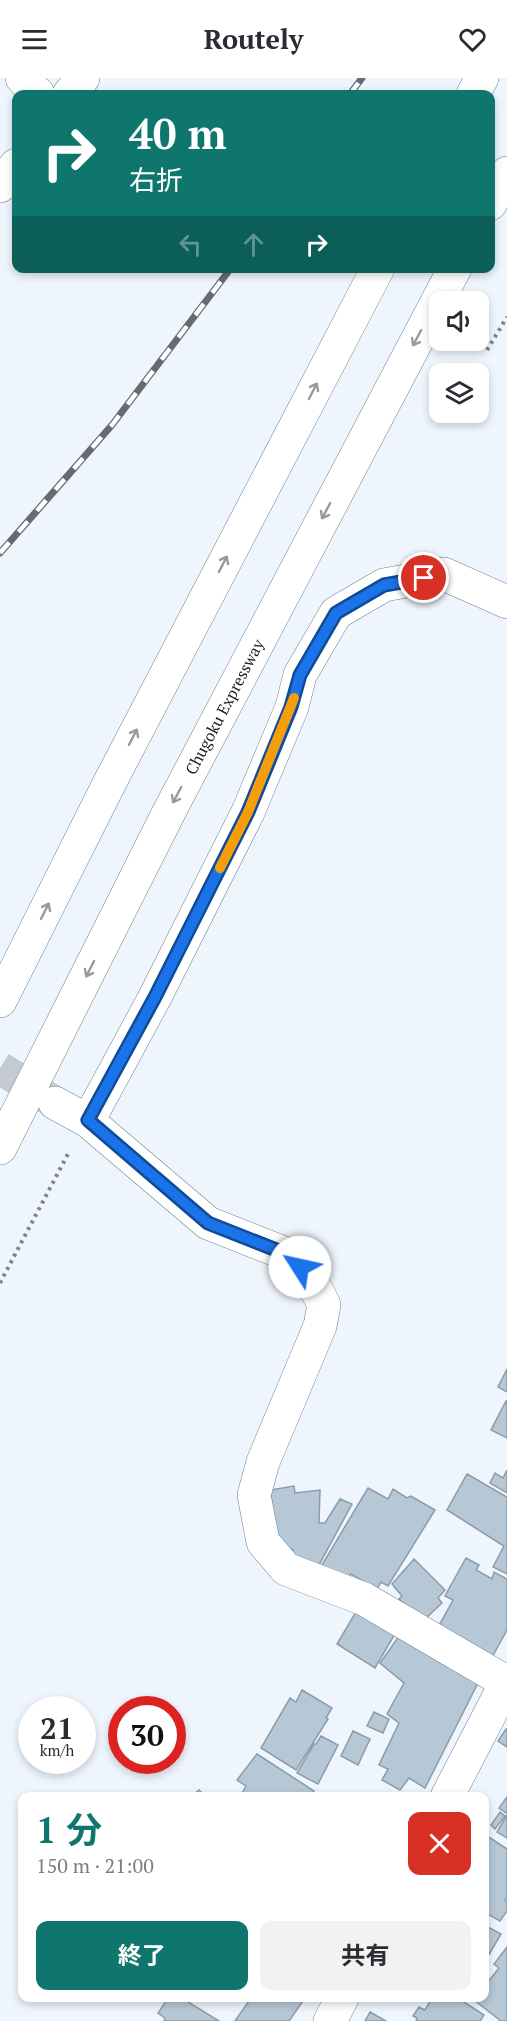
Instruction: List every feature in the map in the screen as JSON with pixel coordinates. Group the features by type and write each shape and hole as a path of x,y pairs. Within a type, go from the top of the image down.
{"main road":[{"path":"22,78 34,90"},
{"path":"72,90 83,78"},
{"path":"0,186 12,170"},
{"path":"495,195 507,173"},
{"path":"0,1001 110,782 375,273"},
{"name":"Chugoku Expressway","path":"0,1148 170,810 452,273"},
{"path":"88,1120 155,997 248,812 291,707 300,675 336,613 384,585 444,574 507,602"},
{"path":"55,1102 88,1120 208,1223 289,1255 311,1279 324,1305 320,1326 263,1462 254,1495 263,1542 286,1569 363,1599 507,1681 450,1792"},
{"path":"330,2021 340,2002"}],"path":[{"path":"489,347 507,317"},
{"path":"0,1282 88,1120"}],"building":[{"path":"507,1369 507,1392 498,1387"},
{"path":"507,1401 507,1438 491,1430"},
{"path":"507,1470 507,1493 490,1483 495,1473 503,1478"},
{"path":"467,1474 507,1497 507,1574 493,1567 504,1546 447,1510"},
{"path":"294,1486 295,1493 320,1490 319,1523 325,1523 340,1499 352,1504 319,1565 291,1554 293,1550 281,1547 278,1543 270,1490"},
{"path":"368,1488 388,1499 393,1489 435,1510 388,1586 381,1582 377,1589 351,1574 347,1580 322,1565"},
{"path":"466,1558 479,1565 476,1570 492,1579 494,1572 507,1579 507,1630 490,1661 436,1631 453,1600 445,1596"},
{"path":"414,1559 445,1590 438,1598 442,1603 422,1622 399,1599 402,1596 392,1584"},
{"path":"360,1605 399,1627 375,1668 337,1644"},
{"path":"402,1632 480,1679 425,1788 409,1778 400,1790 382,1780 388,1769 379,1765 399,1723 387,1714 404,1683 380,1663"},
{"path":"302,1690 332,1708 326,1718 328,1719 296,1770 261,1748 290,1698 296,1702"},
{"path":"374,1712 389,1719 383,1733 367,1726"},
{"path":"507,1729 507,1747 498,1741"},
{"path":"353,1731 370,1739 358,1765 341,1756"},
{"path":"321,1736 338,1745 318,1784 297,1773"},
{"path":"257,1754 314,1791 243,1792 246,1786 237,1780"},
{"path":"507,1797 507,1811 506,1813 499,1808"},
{"path":"500,1812 505,1816 495,1829 491,1825"},
{"path":"507,1815 507,1838 497,1832"},
{"path":"489,1837 507,1849 507,1897 505,1900 507,1911 500,1921 489,1915"},
{"path":"489,1928 501,1934 489,1954"},
{"path":"507,1947 507,2021 501,2021 477,2002 489,2002 489,1981 499,1968 494,1964"},
{"path":"165,2002 188,2002 219,2021 164,2021 165,2018 158,2013"},
{"path":"248,2002 302,2002 289,2021 235,2021"},
{"path":"430,2002 464,2002 484,2015 480,2021 416,2021 417,2018 413,2016 419,2007 425,2010"},
{"path":"370,2012 386,2021 365,2021"}],"tunnel":[{"path":"0,1068 54,1102"}],"railway":[{"path":"353,90 362,78"},
{"path":"0,553 112,425 227,273"}],"slow traffic":[{"path":"220,868 248,812 294,698"}],"route":[{"path":"300,1267 289,1255 208,1223 88,1120 155,997 248,812 291,707 300,675 336,613 384,585 424,578"}]}
